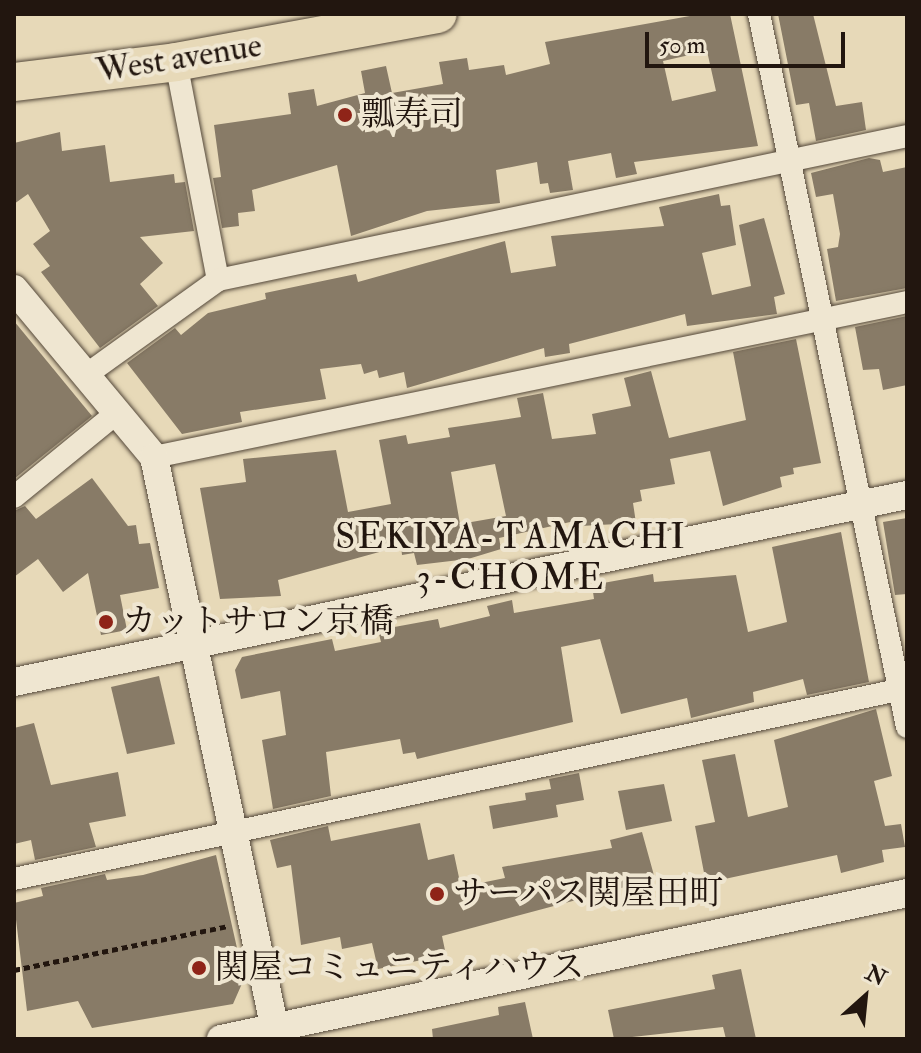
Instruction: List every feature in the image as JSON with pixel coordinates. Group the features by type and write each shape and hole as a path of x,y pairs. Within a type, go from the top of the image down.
{"highway":[{"name":"West avenue","path":"14,82 176,62 438,14"}],"street":[{"path":"759,14 857,505 903,689 907,727"},
{"path":"176,62 218,280"},
{"path":"86,375 218,280 788,158 907,136"},
{"path":"14,289 154,457 198,641 276,1033"},
{"path":"154,457 907,302"},
{"path":"14,497 118,412"},
{"path":"14,682 198,641 907,495"},
{"path":"14,879 903,689"},
{"path":"221,1039 276,1033 907,893"}],"path":[{"path":"14,970 254,920"}],"building":[{"path":"701,14 730,14 758,146 634,162 637,174 616,178 611,153 568,161 573,190 550,193 548,183 540,184 537,162 496,170 500,203 427,211 351,236 337,165 252,190 255,211 238,213 239,226 222,228 213,178 221,177 214,125 291,114 288,93 314,89 317,106 365,93 361,71 386,66 392,93 443,84 439,62 467,58 469,70 504,65 506,75 550,64 545,42","holes":["707,51 716,91 672,101 663,61"]},
{"path":"778,14 813,14 836,106 862,102 866,130 816,141 809,103 796,105"},
{"path":"60,132 62,151 105,145 110,182 174,174 175,183 185,182 194,231 140,237 163,263 140,284 158,306 100,348 41,272 50,266 33,244 50,231 28,194 14,204 14,143"},
{"path":"869,158 880,160 883,172 907,167 907,288 836,301 827,249 838,247 840,234 833,194 816,197 811,173"},
{"path":"719,194 721,206 730,205 736,245 702,253 712,295 751,286 739,225 764,218 785,294 774,297 777,314 687,326 685,314 569,344 570,353 545,357 544,348 407,388 404,372 379,378 377,370 364,374 361,364 320,369 326,399 240,412 242,422 182,434 127,363 175,328 181,335 208,313 266,299 265,293 356,274 358,282 505,241 511,273 556,266 551,236 664,226 659,207"},
{"path":"907,316 907,385 883,390 879,369 863,370 855,327"},
{"path":"14,321 92,416 14,479"},
{"path":"796,339 821,463 793,468 794,474 780,477 782,487 723,506 710,451 670,459 675,484 640,490 642,501 633,503 636,523 580,526 579,520 499,538 501,549 468,559 417,565 414,553 402,555 401,546 278,580 281,596 220,599 200,488 246,482 243,459 336,450 348,512 391,504 379,440 406,435 408,444 450,437 448,428 521,417 517,398 543,393 552,439 596,434 592,414 631,406 624,378 651,371 669,438 746,420 733,352","holes":["495,464 506,516 460,524 451,472"]},
{"path":"92,478 128,526 136,525 139,544 150,543 159,588 120,595 127,630 101,635 88,573 63,592 38,559 14,577 14,511 25,506 36,519"},
{"path":"907,518 907,594 895,595 883,522"},
{"path":"841,532 869,682 807,695 803,679 753,692 754,702 691,718 687,698 621,714 600,639 561,647 573,722 417,759 415,752 403,754 400,739 326,752 331,796 273,809 262,740 286,735 280,691 241,699 235,670 242,657 332,639 335,651 381,642 378,630 438,619 440,628 490,616 487,606 512,600 514,613 594,599 592,585 653,574 654,582 736,575 748,632 787,622 772,547"},
{"path":"159,676 175,744 127,754 111,687"},
{"path":"876,709 892,776 874,781 885,826 901,824 905,847 882,850 884,862 841,873 837,855 706,883 695,826 715,822 702,760 735,754 748,817 788,807 774,740"},
{"path":"34,723 51,785 118,772 126,816 89,823 96,847 35,860 31,840 14,844 14,728"},
{"path":"579,773 584,800 556,805 558,817 493,829 489,806 526,800 525,793 551,789 549,779"},
{"path":"664,784 672,821 626,830 618,791"},
{"path":"420,823 428,860 454,854 461,887 505,878 502,867 612,848 610,840 642,832 655,879 442,936 446,955 378,969 372,943 342,949 340,937 301,945 291,865 277,868 270,840 328,826 331,841"},
{"path":"216,855 244,979 233,1004 92,1028 78,1001 27,1011 14,903 43,896 41,888 105,874 107,880 143,875"},
{"path":"741,969 756,1039 726,1039 723,1027 614,1039 608,1010 715,989 712,975"},
{"path":"525,1002 533,1039 433,1039 432,1029 499,1015 498,1007"}],"place":[{"name":"瓢寿司","path":"345,115"},
{"name":"カットサロン京橋","path":"106,622"},
{"name":"サーパス関屋田町","path":"437,894"},
{"name":"関屋コミュニティハウス","path":"199,968"}],"district":[{"name":"SEKIYA-TAMACHI 3-CHOME","path":"511,556"}]}
